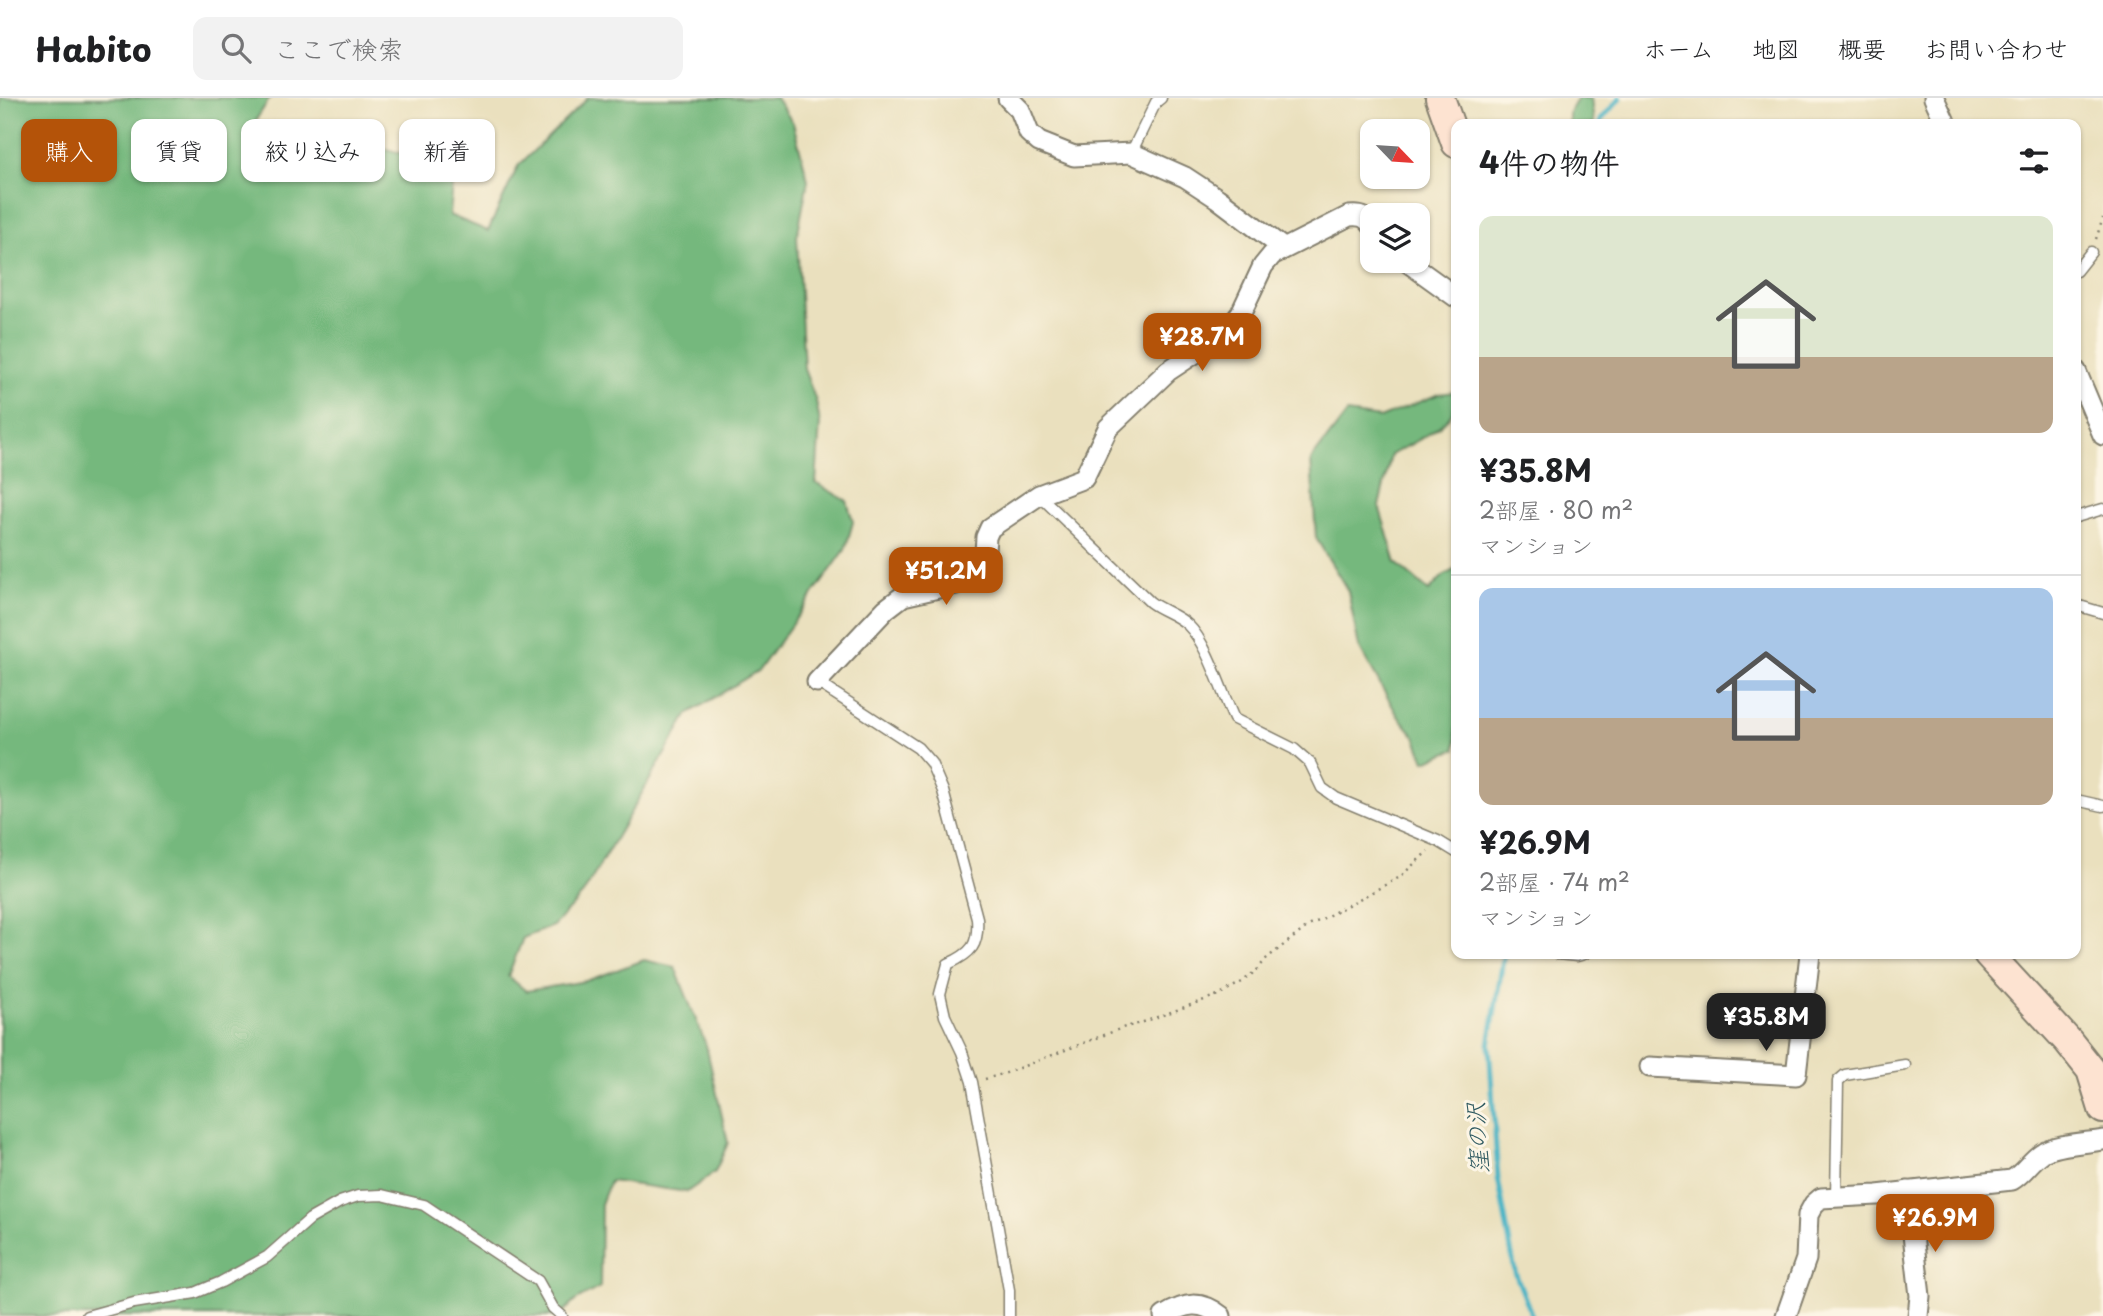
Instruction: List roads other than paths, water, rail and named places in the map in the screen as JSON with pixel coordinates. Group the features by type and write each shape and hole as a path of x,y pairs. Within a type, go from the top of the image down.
{"street":[{"path":"1008,98 1020,110 1029,132 1039,142 1074,156 1131,153 1185,177 1283,248"},
{"path":"1440,98 1451,129"},
{"path":"1934,98 1944,119"},
{"path":"817,682 886,609 903,596 956,584 978,567 985,552 990,528 1039,495 1084,478 1108,428 1168,371 1227,332 1241,313 1263,266 1272,255 1349,216 1360,216"},
{"path":"1423,273 1451,293"},
{"path":"2081,383 2103,435"},
{"path":"1650,1067 1796,1075 1809,959"},
{"path":"1993,959 2068,1041 2097,1064 2103,1109"},
{"path":"1786,1316 1806,1259 1808,1215 1821,1198 2012,1180 2049,1149 2103,1140"},
{"path":"1908,1191 1920,1296 1917,1316"},
{"path":"1164,1316 1193,1304 1202,1304 1221,1316"}],"lane":[{"path":"1131,153 1161,98"},
{"path":"2081,265 2091,253"},
{"path":"1039,495 1150,602 1186,622 1199,637 1234,719 1294,749 1311,763 1322,788 1336,798 1451,849"},
{"path":"2081,516 2103,509"},
{"path":"2081,606 2103,613"},
{"path":"817,682 918,748 931,763 943,791 978,935 972,948 947,964 940,994 945,1016 962,1052 972,1082 1009,1290 1009,1316"},
{"path":"2081,801 2103,806"},
{"path":"1836,1197 1838,1081 1845,1075 1905,1065"},
{"path":"87,1316 134,1303 195,1293 267,1257 310,1219 340,1202 358,1196 382,1195 424,1205 538,1281 553,1308 562,1316"}],"waterway":[{"name":"窪の沢","path":"1602,119 1620,98"},
{"name":"窪の沢","path":"1503,959 1489,1045 1498,1178 1515,1272 1532,1316"}]}
